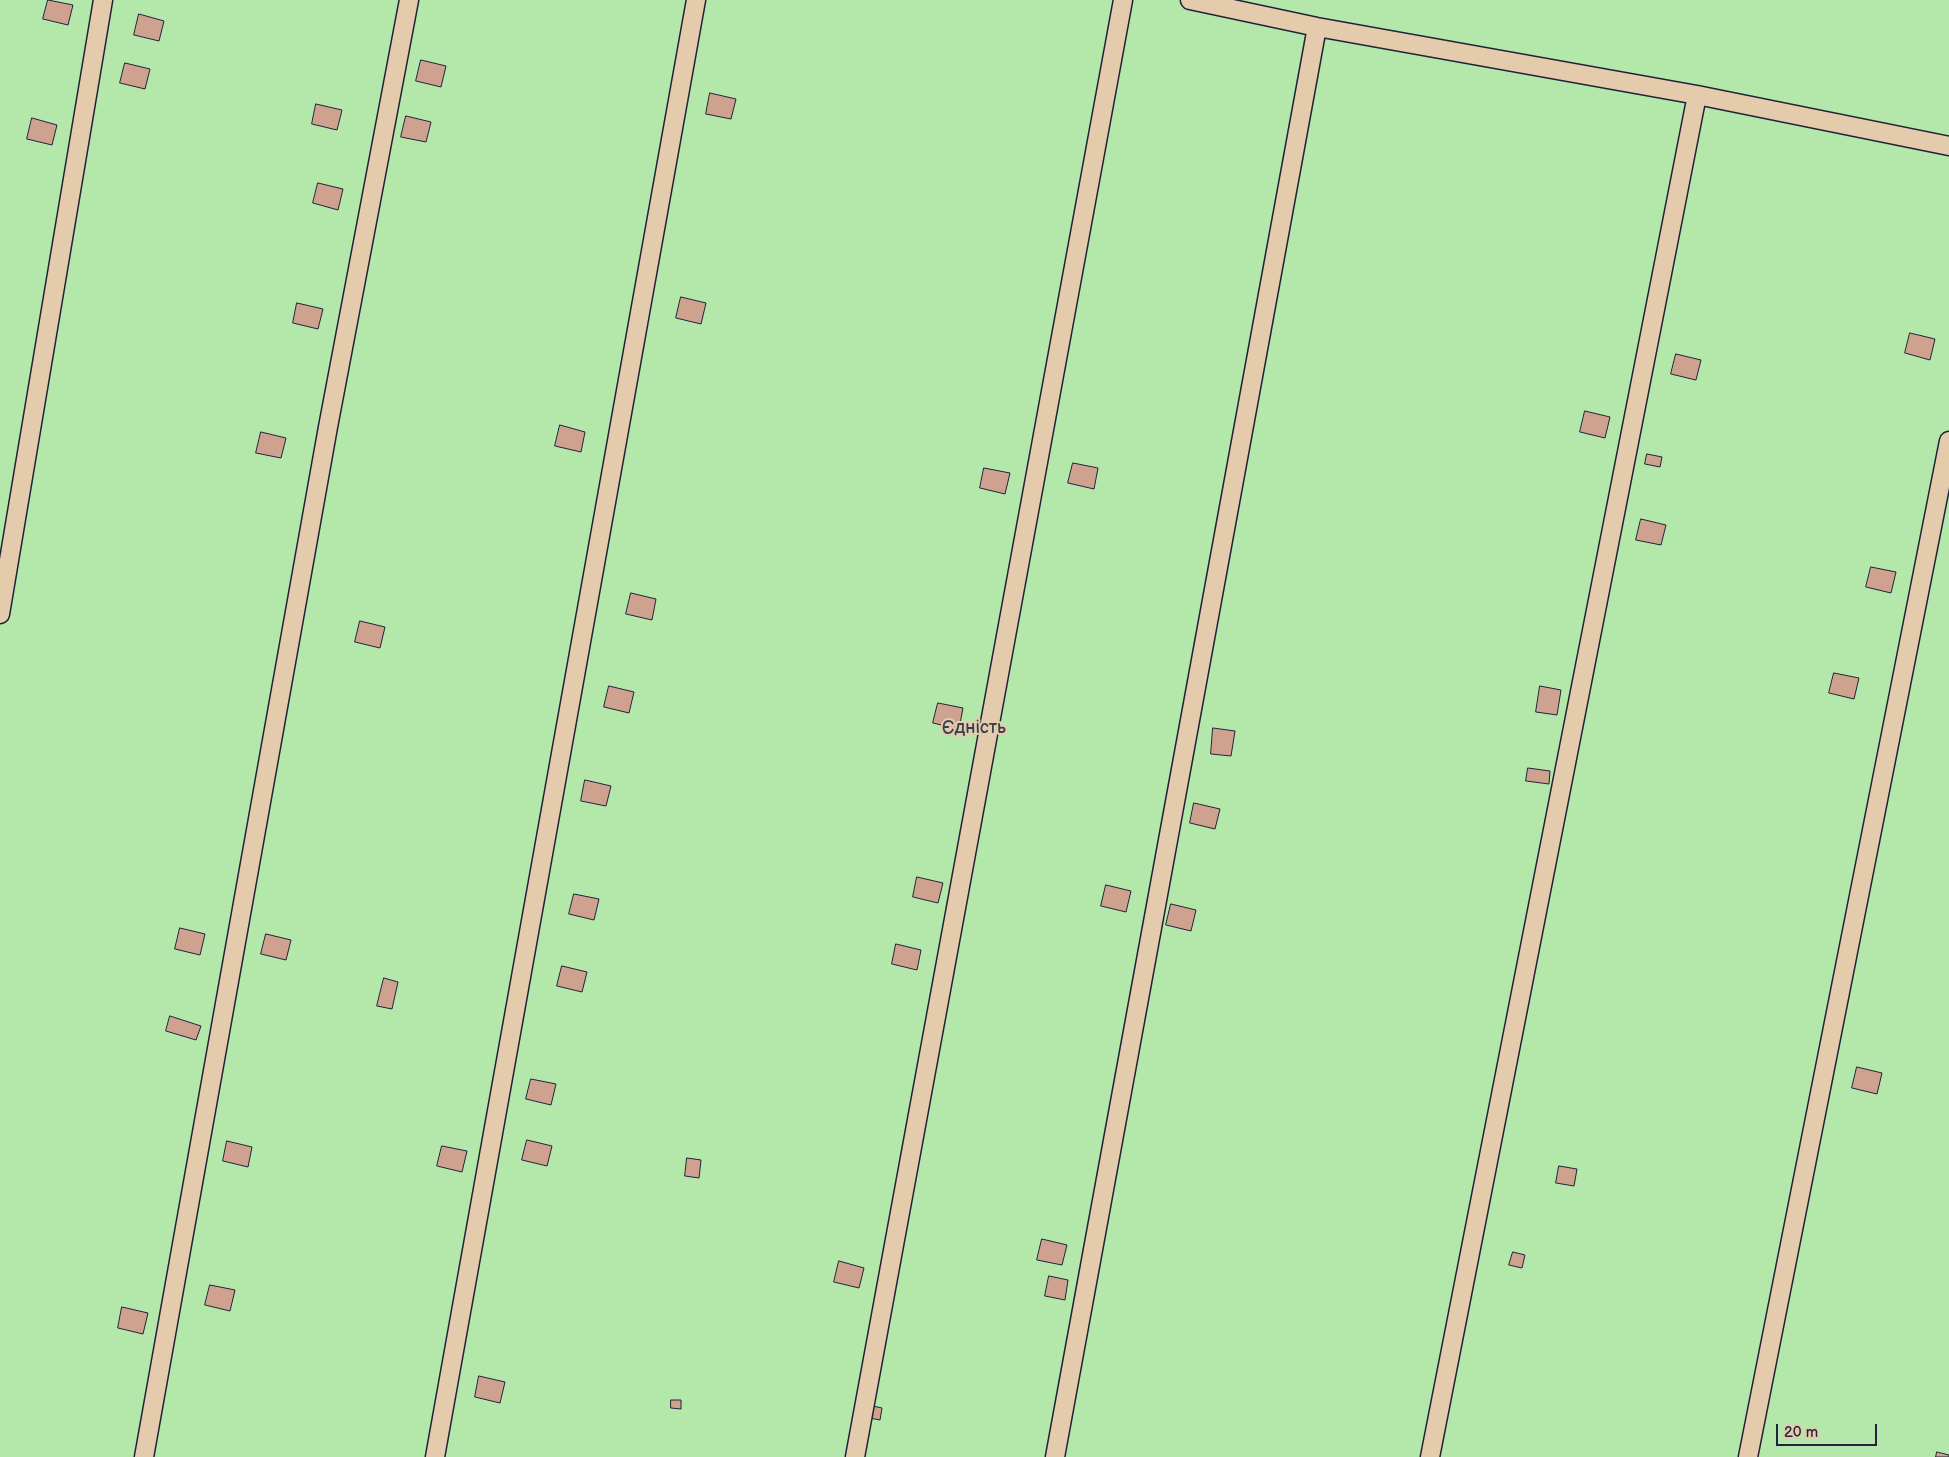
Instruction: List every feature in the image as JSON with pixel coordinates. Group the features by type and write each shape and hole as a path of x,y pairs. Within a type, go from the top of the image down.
{"lane":[{"path":"0,614 104,0"},
{"path":"144,1457 328,427 409,0"},
{"path":"435,1457 696,0"},
{"path":"855,1457 1123,0"},
{"path":"1190,0 1317,27 1697,95 1949,146"},
{"path":"1055,1457 1317,27"},
{"path":"1430,1457 1697,95"},
{"path":"1748,1457 1949,441"}],"green space":[{"name":"Єдність","path":"0,0 1949,0 1949,1457 0,1457"}],"building":[{"path":"48,0 73,5 68,25 43,19"},
{"path":"139,14 164,21 159,41 134,35"},
{"path":"421,60 446,66 441,87 416,81"},
{"path":"125,63 150,69 145,89 120,83"},
{"path":"710,93 736,99 731,119 706,114"},
{"path":"316,104 342,110 337,130 312,124"},
{"path":"406,116 431,122 426,142 401,137"},
{"path":"32,118 57,125 52,145 27,139"},
{"path":"318,183 343,189 338,210 313,203"},
{"path":"681,297 706,303 701,324 676,318"},
{"path":"297,303 323,309 318,329 293,323"},
{"path":"1910,333 1935,339 1930,360 1905,353"},
{"path":"1676,354 1701,360 1696,380 1671,374"},
{"path":"1585,411 1610,417 1605,438 1580,432"},
{"path":"560,425 585,432 581,452 555,446"},
{"path":"261,432 286,438 281,458 256,453"},
{"path":"1647,454 1662,457 1660,467 1645,464"},
{"path":"1073,463 1098,468 1094,489 1068,483"},
{"path":"984,468 1010,473 1005,494 980,488"},
{"path":"1641,519 1666,525 1661,545 1636,540"},
{"path":"1871,567 1896,572 1891,593 1866,587"},
{"path":"631,593 656,599 652,620 626,614"},
{"path":"360,621 385,627 380,648 355,642"},
{"path":"1834,673 1859,678 1854,699 1829,693"},
{"path":"609,686 634,692 629,713 604,707"},
{"path":"1540,686 1561,690 1557,715 1536,712"},
{"path":"938,703 963,708 959,729 933,723"},
{"path":"1213,728 1235,731 1231,756 1211,754"},
{"path":"1528,768 1550,771 1549,784 1526,781"},
{"path":"585,780 611,786 606,806 581,801"},
{"path":"1194,803 1220,809 1215,829 1190,823"},
{"path":"917,877 943,883 938,903 913,897"},
{"path":"1106,885 1131,891 1126,912 1101,906"},
{"path":"574,894 599,899 594,920 569,914"},
{"path":"1171,904 1196,910 1191,931 1166,925"},
{"path":"180,928 205,934 200,955 175,949"},
{"path":"266,934 291,940 286,960 261,954"},
{"path":"896,944 921,950 917,970 892,964"},
{"path":"562,966 587,972 582,992 557,986"},
{"path":"384,978 398,982 392,1009 377,1006"},
{"path":"170,1016 201,1026 196,1040 166,1031"},
{"path":"1857,1067 1882,1073 1877,1094 1852,1088"},
{"path":"531,1079 556,1084 551,1105 526,1099"},
{"path":"527,1140 552,1146 547,1166 522,1160"},
{"path":"227,1141 252,1147 248,1167 223,1161"},
{"path":"442,1146 467,1151 462,1172 437,1166"},
{"path":"687,1158 701,1160 699,1178 685,1176"},
{"path":"1559,1166 1577,1169 1574,1186 1556,1183"},
{"path":"1042,1239 1067,1245 1062,1265 1037,1260"},
{"path":"1513,1252 1525,1255 1522,1268 1509,1265"},
{"path":"839,1261 864,1268 859,1288 834,1282"},
{"path":"1049,1276 1068,1280 1065,1300 1045,1296"},
{"path":"210,1285 235,1290 230,1311 205,1305"},
{"path":"122,1307 148,1313 143,1334 118,1328"},
{"path":"479,1376 505,1382 500,1403 475,1397"},
{"path":"671,1400 681,1400 681,1409 671,1408"},
{"path":"873,1406 882,1408 880,1420 870,1418"},
{"path":"1937,1452 1949,1455 1949,1457 1936,1457"}]}
